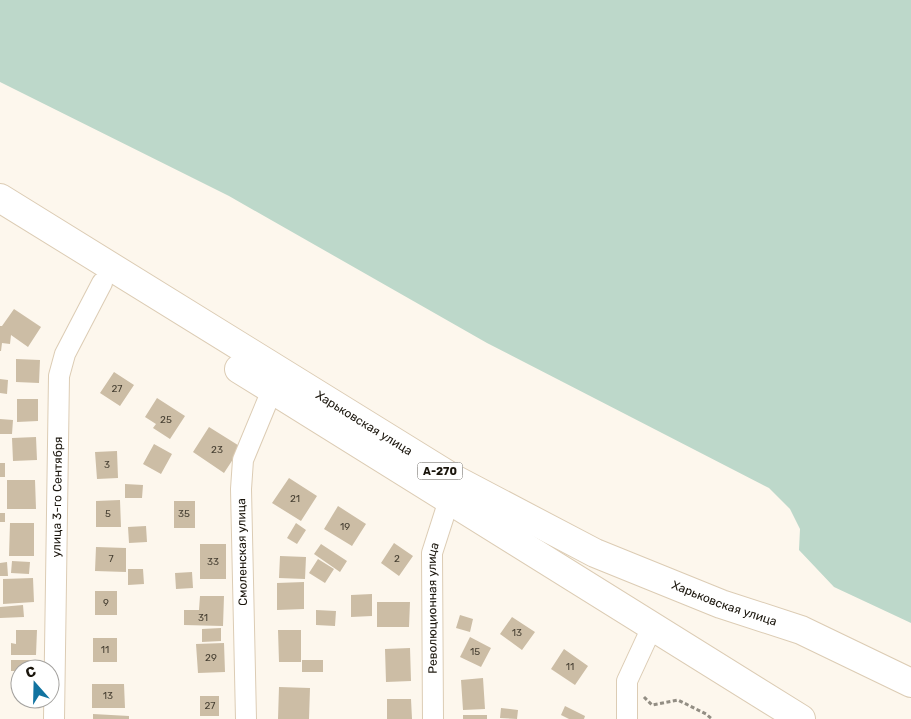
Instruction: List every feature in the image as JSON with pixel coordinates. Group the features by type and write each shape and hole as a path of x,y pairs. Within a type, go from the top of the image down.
{"highway":[{"name":"Харьковская улица","path":"0,198 464,485 595,553 721,604 801,630 911,683"},
{"name":"Харьковская улица","path":"0,220 801,719"}],"street":[{"name":"улица 3-го Сентября","path":"54,719 59,376 65,354 102,283"},
{"name":"Смоленская улица","path":"246,719 241,489 243,460 272,390"},
{"name":"Революционная улица","path":"433,719 432,553 449,500"},
{"path":"627,719 627,681 652,627"}],"path":[{"path":"627,681 652,705 678,700 712,719"}],"green space":[{"path":"0,0 911,0 911,623 834,587 799,550 800,529 790,509 769,488 487,343 229,196 0,82"}],"building":[{"path":"14,309 41,327 28,347 11,335 10,344 2,343 0,351 0,326 2,326"},
{"path":"16,359 40,360 39,383 16,382"},
{"path":"114,372 134,385 120,406 100,393"},
{"path":"0,379 8,380 7,394 0,393"},
{"path":"157,398 185,416 170,439 153,428 156,424 145,417"},
{"path":"17,399 38,399 38,421 17,422"},
{"path":"0,419 13,420 12,434 0,434"},
{"path":"209,427 241,447 224,473 193,452"},
{"path":"36,437 37,460 13,461 12,438"},
{"path":"154,444 172,454 161,474 143,464"},
{"path":"117,451 118,478 97,479 95,452"},
{"path":"0,463 5,463 5,477 0,477"},
{"path":"289,478 317,496 301,521 272,503"},
{"path":"7,480 35,480 36,509 7,509"},
{"path":"125,484 143,485 142,498 125,498"},
{"path":"120,500 121,527 96,527 96,501"},
{"path":"174,501 195,501 195,528 174,528"},
{"path":"338,506 366,524 352,546 324,529"},
{"path":"0,513 5,513 5,522 0,522"},
{"path":"10,523 34,523 34,556 9,556"},
{"path":"296,523 306,530 297,544 287,538"},
{"path":"146,526 147,542 129,543 128,527"},
{"path":"394,543 413,556 399,576 381,563"},
{"path":"200,544 226,544 226,579 200,579"},
{"path":"321,544 347,561 340,572 314,554"},
{"path":"96,547 126,548 126,572 95,571"},
{"path":"280,556 306,557 305,579 279,578"},
{"path":"318,559 334,569 325,583 309,573"},
{"path":"12,561 30,562 29,574 11,573"},
{"path":"7,562 8,576 0,576 0,563"},
{"path":"128,569 143,569 144,584 128,585"},
{"path":"192,572 193,588 176,589 175,573"},
{"path":"33,578 34,602 3,604 3,579"},
{"path":"304,582 304,609 277,610 277,583"},
{"path":"95,591 117,591 117,615 95,615"},
{"path":"372,594 372,616 351,617 351,595"},
{"path":"200,596 224,596 223,626 184,625 184,610 199,610"},
{"path":"377,602 410,602 409,627 377,627"},
{"path":"23,605 24,617 0,618 0,607"},
{"path":"316,610 336,611 335,626 316,625"},
{"path":"460,615 473,619 470,632 456,628"},
{"path":"512,617 535,632 522,650 500,634"},
{"path":"221,628 221,641 202,642 202,629"},
{"path":"16,630 37,630 36,655 11,655 11,643 16,644"},
{"path":"278,630 301,630 301,662 279,662"},
{"path":"470,637 491,648 481,667 460,657"},
{"path":"93,638 117,638 117,662 93,662"},
{"path":"224,643 225,672 198,673 196,644"},
{"path":"410,648 411,681 386,682 385,649"},
{"path":"564,649 588,666 575,685 551,669"},
{"path":"302,660 323,660 323,672 302,672"},
{"path":"483,678 485,709 463,710 461,680"},
{"path":"92,684 124,684 125,708 92,708"},
{"path":"279,687 310,688 309,719 278,719"},
{"path":"200,696 219,696 219,716 200,716"},
{"path":"387,699 411,699 412,719 387,719"},
{"path":"565,706 585,716 584,719 569,719 561,715"},
{"path":"501,708 518,710 517,719 500,718"},
{"path":"93,714 129,716 129,719 93,719"},
{"path":"463,715 487,715 487,719 463,719"}]}
